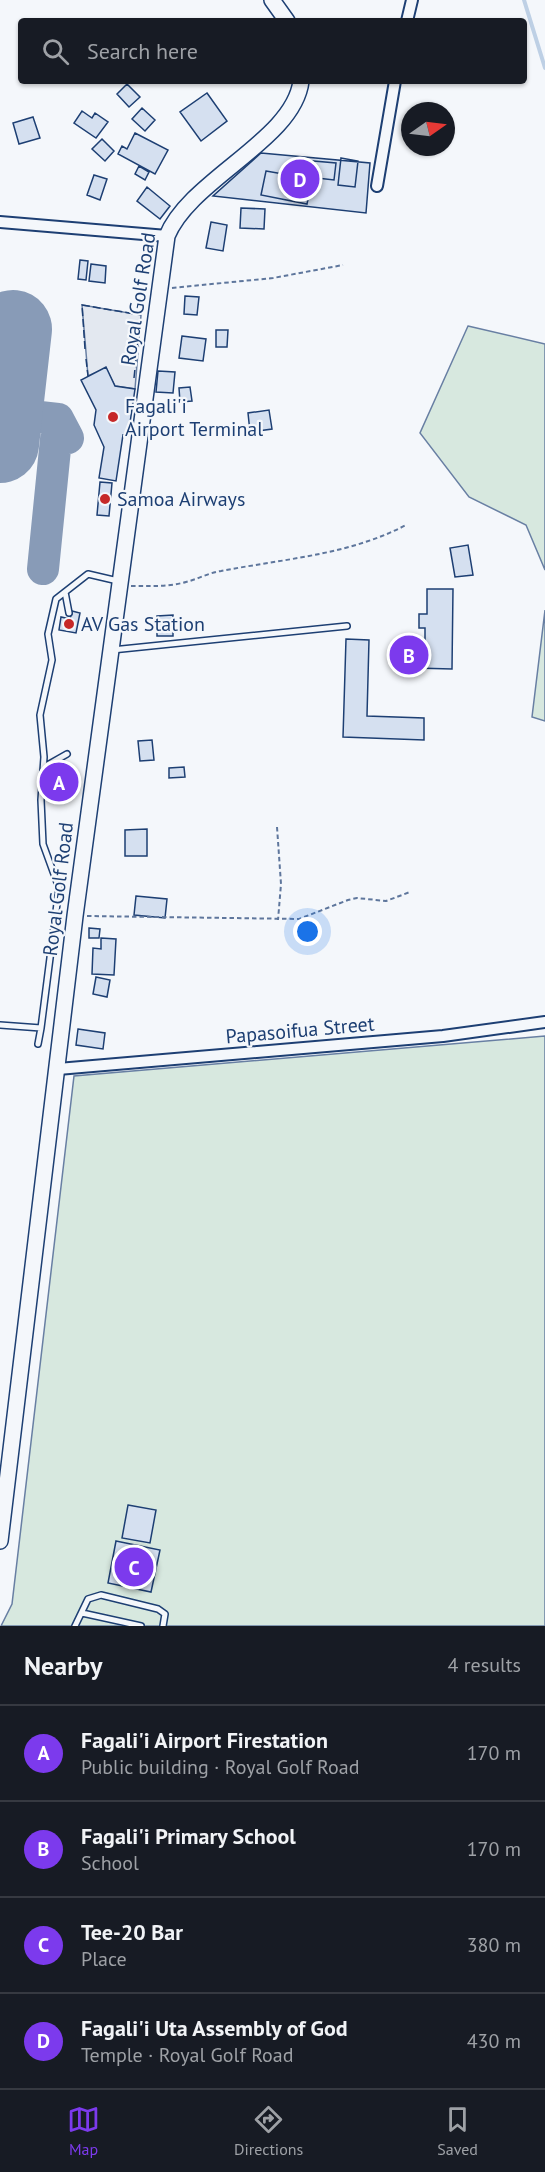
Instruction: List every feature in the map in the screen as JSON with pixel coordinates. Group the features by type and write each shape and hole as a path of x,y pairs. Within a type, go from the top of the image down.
{"main road":[{"path":"272,0 285,18"},
{"name":"Royal Golf Road","path":"0,1541 75,916 152,329 167,236 173,221 188,203 277,125 295,102 300,84"}],"street":[{"path":"408,18 412,0"},
{"path":"377,186 394,84"},
{"path":"0,222 167,236"},
{"name":"Papasoifua Street","path":"58,1070 443,1036 545,1022"}],"lane":[{"path":"39,1044 59,888 43,844 41,800 44,767 40,716 52,660 48,634 56,599 88,574 120,583"},
{"path":"65,592 69,613"},
{"path":"111,650 347,626"},
{"path":"44,767 67,754"},
{"path":"0,1025 41,1028"},
{"path":"75,1626 88,1599 101,1595 158,1609 165,1614 163,1626"},
{"path":"82,1613 141,1626"}],"path":[{"path":"160,289 234,283 343,265"},
{"path":"120,583 157,587 187,582 217,571 275,563 380,539 406,525"},
{"path":"277,827 281,884 278,920"},
{"path":"75,916 278,920 309,916 357,898 386,901 410,892"}],"shaded area":[{"path":"82,305 141,315 135,389 115,386 106,368 88,376"},
{"path":"468,326 545,344 545,570 526,525 469,497 420,433"},
{"path":"545,610 545,721 532,717"},
{"path":"545,1036 545,1626 1,1626 12,1604 74,1076"}],"building":[{"path":"127,84 140,97 129,107 117,94"},
{"path":"207,93 227,121 201,141 180,112"},
{"path":"142,108 155,120 145,131 132,119"},
{"path":"82,111 92,118 95,113 108,122 96,138 74,123"},
{"path":"33,117 40,138 19,144 13,123"},
{"path":"135,133 168,150 155,174 118,154 122,146 127,149"},
{"path":"102,139 114,151 105,161 92,149"},
{"path":"261,153 370,163 366,213 213,196"},
{"path":"341,158 358,161 355,187 338,185"},
{"path":"302,160 336,163 334,180 300,176"},
{"path":"139,166 149,172 145,180 135,174"},
{"path":"266,171 312,179 307,204 261,195"},
{"path":"94,175 107,179 100,200 87,195"},
{"path":"147,187 170,206 160,219 137,201"},
{"path":"241,208 265,209 264,229 240,228"},
{"path":"211,222 227,225 223,251 206,248"},
{"path":"80,260 88,261 86,280 78,279"},
{"path":"91,264 106,266 105,283 89,281"},
{"path":"185,296 199,297 197,315 184,314"},
{"path":"216,330 228,330 227,347 216,347"},
{"path":"182,336 206,339 203,361 179,358"},
{"name":"Fagali'i Airport Terminal","path":"106,367 115,386 135,389 128,436 123,435 116,481 99,478 104,447 94,425 96,410 81,380"},
{"path":"158,371 175,372 173,393 156,392"},
{"path":"190,387 192,401 180,402 179,388"},
{"path":"269,410 272,429 250,432 248,413"},
{"name":"Samoa Airways","path":"100,482 112,483 109,516 97,515"},
{"path":"468,545 473,575 455,577 450,548"},
{"path":"427,589 453,589 452,669 415,668 416,647 425,648 425,628 419,628 419,614 427,614"},
{"name":"AV Gas Station","path":"72,611 80,613 76,633 59,630 61,617 70,619"},
{"path":"173,615 173,636 157,636 157,616"},
{"path":"346,639 369,640 367,716 424,718 424,740 343,737"},
{"path":"152,740 154,760 140,761 138,741"},
{"path":"184,767 185,777 169,778 169,768"},
{"path":"147,829 147,856 125,856 125,830"},
{"path":"136,896 167,899 165,918 134,915"},
{"path":"89,928 100,929 99,938 89,938"},
{"path":"101,938 116,939 114,975 92,974 93,948 101,949"},
{"path":"96,977 110,980 107,997 93,994"},
{"path":"78,1029 105,1033 103,1049 76,1045"},
{"path":"128,1505 156,1510 150,1543 122,1538"},
{"path":"116,1541 160,1550 151,1592 108,1583"}],"waterway":[{"path":"524,0 545,68"}],"taxiway":[{"path":"4,413 58,419 68,438"},
{"path":"43,569 58,419"}],"runway":[{"path":"0,444 13,329"}],"fence":[{"path":"85,349 82,305 141,315"},
{"path":"134,378 139,331"},
{"path":"86,359 88,376"}],"place":[{"name":"Fagali'i Uta Assembly of God","path":"300,179"},
{"name":"Fagali'i Airport Terminal","path":"113,417"},
{"name":"Samoa Airways","path":"105,499"},
{"name":"AV Gas Station","path":"69,624"},
{"name":"Fagali'i Primary School","path":"409,655"},
{"name":"Fagali'i Airport Firestation","path":"59,782"},
{"name":"Tee-20 Bar","path":"134,1567"}]}
